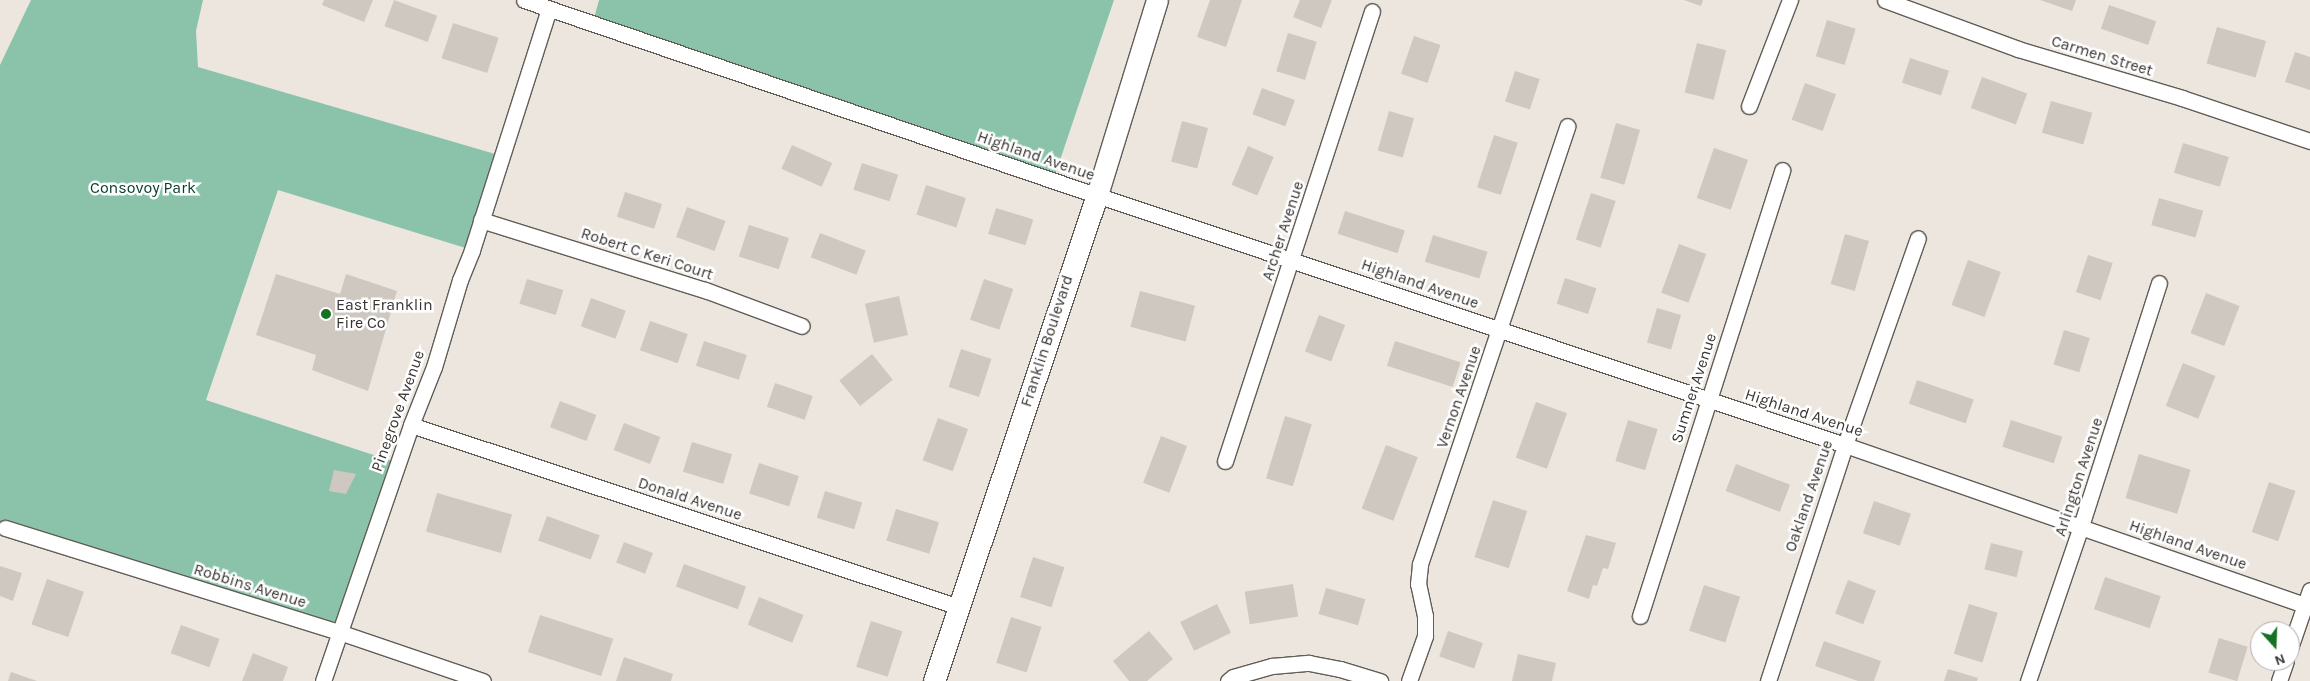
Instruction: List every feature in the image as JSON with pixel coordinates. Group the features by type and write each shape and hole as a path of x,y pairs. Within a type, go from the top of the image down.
{"street":[{"name":"Highland Avenue","path":"524,0 1097,195 1845,445 2305,605"},
{"name":"Franklin Boulevard","path":"934,681 1097,195 1157,0"},
{"path":"1749,106 1790,0"},
{"name":"Carmen Street","path":"1885,0 2018,49 2182,98 2310,141"},
{"name":"Pinegrove Avenue","path":"323,681 411,425 434,367 460,280 481,220 548,8"},
{"name":"Archer Avenue","path":"1225,460 1372,11"},
{"name":"Vernon Avenue","path":"1409,681 1425,636 1425,616 1418,584 1420,564 1567,126"},
{"name":"Sumner Avenue","path":"1640,616 1782,170"},
{"name":"Robert C Keri Court","path":"481,220 704,290 802,326"},
{"name":"Oakland Avenue","path":"1768,681 1845,445 1918,238"},
{"name":"Arlington Avenue","path":"2028,681 2082,526 2160,283"},
{"name":"Donald Avenue","path":"411,425 959,606"},
{"name":"Robbins Avenue","path":"5,528 339,632 483,681"},
{"path":"2299,621 2310,590"},
{"path":"1228,681 1233,677 1272,666 1309,663 1340,668 1380,681"}],"green space":[{"name":"Consovoy Park","path":"31,0 203,0 196,31 198,67 502,156 472,250 278,190 206,400 398,463 339,632 0,523 0,65"},
{"path":"599,0 1114,0 1055,175 593,22"}],"building":[{"path":"324,0 373,0 364,22 322,5"},
{"path":"394,0 437,16 428,42 384,26"},
{"path":"1210,0 1242,0 1226,47 1197,37"},
{"path":"1300,0 1332,0 1321,28 1293,17"},
{"path":"1684,0 1703,0 1701,6"},
{"path":"2040,0 2076,0 2072,11"},
{"path":"2109,5 2156,21 2148,45 2101,29"},
{"path":"1827,20 1856,29 1845,65 1816,56"},
{"path":"453,23 499,38 487,73 442,58"},
{"path":"2217,27 2266,41 2256,78 2207,64"},
{"path":"1288,33 1317,42 1305,80 1276,71"},
{"path":"1414,36 1440,45 1427,83 1401,74"},
{"path":"1697,43 1726,50 1714,100 1685,92"},
{"path":"2295,52 2310,57 2310,90 2285,82"},
{"path":"1910,58 1949,71 1941,95 1902,83"},
{"path":"1515,71 1540,79 1530,109 1505,101"},
{"path":"1982,77 2027,93 2016,124 1971,108"},
{"path":"1805,83 1836,94 1823,131 1792,120"},
{"path":"1262,88 1295,100 1285,126 1252,114"},
{"path":"2051,101 2092,113 2083,145 2042,133"},
{"path":"1389,111 1414,118 1403,158 1378,150"},
{"path":"1182,121 1208,128 1197,169 1171,162"},
{"path":"1616,123 1640,130 1624,185 1600,178"},
{"path":"1494,135 1518,143 1501,195 1477,187"},
{"path":"2183,143 2229,157 2220,187 2174,173"},
{"path":"792,145 832,163 822,187 781,169"},
{"path":"1248,146 1274,157 1257,196 1232,185"},
{"path":"1714,148 1748,160 1731,210 1697,198"},
{"path":"862,163 898,175 889,201 853,190"},
{"path":"926,185 966,198 956,227 916,214"},
{"path":"625,192 662,204 654,229 617,217"},
{"path":"1591,193 1616,201 1601,248 1576,240"},
{"path":"2159,198 2203,211 2196,238 2151,225"},
{"path":"687,207 726,221 715,251 676,237"},
{"path":"996,208 1033,219 1025,245 988,234"},
{"path":"1345,211 1405,230 1398,253 1338,234"},
{"path":"749,225 789,238 779,269 739,256"},
{"path":"820,233 866,251 856,275 811,257"},
{"path":"1845,234 1869,241 1855,291 1831,284"},
{"path":"1433,235 1488,252 1479,278 1425,262"},
{"path":"1679,244 1706,254 1688,303 1661,293"},
{"path":"2088,255 2113,263 2101,300 2076,292"},
{"path":"1968,260 2001,272 1984,317 1952,305"},
{"name":"East Franklin Fire Co","path":"276,274 340,294 346,274 397,291 368,391 312,370 316,355 256,335"},
{"path":"1565,278 1596,288 1588,314 1557,304"},
{"path":"527,279 563,290 556,315 519,304"},
{"path":"984,279 1013,289 999,330 970,320"},
{"path":"1140,291 1195,306 1185,341 1130,327"},
{"path":"2206,293 2240,306 2224,346 2191,333"},
{"path":"899,296 908,335 874,343 865,304"},
{"path":"591,298 626,311 616,339 581,326"},
{"path":"1657,308 1681,315 1671,349 1647,343"},
{"path":"1319,315 1345,325 1331,361 1305,351"},
{"path":"650,321 688,334 678,363 640,350"},
{"path":"2064,330 2090,338 2079,372 2053,364"},
{"path":"704,341 747,355 739,380 696,366"},
{"path":"1395,341 1461,362 1453,387 1387,366"},
{"path":"961,349 991,359 979,397 949,387"},
{"path":"872,354 893,380 860,406 839,380"},
{"path":"2183,363 2215,376 2198,419 2166,406"},
{"path":"1917,380 1974,400 1966,423 1909,404"},
{"path":"775,383 813,396 805,420 767,407"},
{"path":"560,401 596,415 586,441 550,427"},
{"path":"1536,402 1567,413 1547,469 1516,457"},
{"path":"1285,416 1312,424 1293,486 1266,478"},
{"path":"938,418 968,429 953,471 923,460"},
{"path":"1628,420 1658,429 1645,470 1615,461"},
{"path":"2011,420 2062,437 2054,463 2002,447"},
{"path":"624,423 660,437 650,464 614,450"},
{"path":"1161,436 1187,446 1169,493 1143,483"},
{"path":"692,442 732,454 723,484 683,472"},
{"path":"1386,445 1418,457 1393,521 1362,508"},
{"path":"2139,454 2191,470 2177,514 2126,498"},
{"path":"759,463 799,476 789,506 749,493"},
{"path":"1736,464 1790,485 1780,512 1726,491"},
{"path":"334,470 356,474 346,494 329,491"},
{"path":"2269,482 2295,491 2278,541 2252,532"},
{"path":"825,491 862,502 854,529 817,518"},
{"path":"437,493 512,514 501,553 426,531"},
{"path":"1493,500 1527,511 1509,568 1474,557"},
{"path":"1874,501 1911,514 1900,546 1863,533"},
{"path":"896,509 939,522 929,554 886,541"},
{"path":"547,516 600,535 591,560 538,540"},
{"path":"1586,535 1616,543 1608,569 1603,568 1597,586 1593,585 1589,599 1567,591"},
{"path":"624,542 653,553 645,574 616,563"},
{"path":"1991,543 2023,551 2016,577 1984,569"},
{"path":"1033,557 1064,567 1051,607 1020,597"},
{"path":"684,564 746,587 738,609 676,587"},
{"path":"0,566 22,573 13,601 0,596"},
{"path":"2105,577 2161,596 2150,628 2094,609"},
{"path":"47,579 84,592 68,637 31,624"},
{"path":"1848,580 1876,591 1863,624 1835,614"},
{"path":"1293,584 1298,617 1250,624 1245,592"},
{"path":"1704,585 1740,597 1725,642 1689,631"},
{"path":"1326,588 1365,599 1358,625 1319,614"},
{"path":"759,597 804,615 792,643 748,625"},
{"path":"1217,604 1231,633 1194,651 1180,622"},
{"path":"1969,604 1998,613 1982,662 1954,654"},
{"path":"540,615 613,639 601,676 528,652"},
{"path":"1011,617 1041,627 1027,673 996,663"},
{"path":"871,621 902,631 888,677 856,667"},
{"path":"181,625 220,639 209,667 171,653"},
{"path":"1149,631 1173,659 1147,681 1129,681 1113,661"},
{"path":"1448,631 1483,643 1474,669 1439,657"},
{"path":"2219,638 2248,647 2237,681 2208,672"},
{"path":"1824,641 1881,661 1874,681 1858,681 1815,666"},
{"path":"253,653 288,667 283,681 242,681"},
{"path":"1518,654 1556,663 1552,681 1512,681"},
{"path":"624,657 673,674 671,681 616,681"},
{"path":"1948,669 1978,678 1977,681 1944,681"},
{"path":"11,672 37,681 8,681"}],"place":[{"name":"East Franklin Fire Co","path":"326,314"}]}
